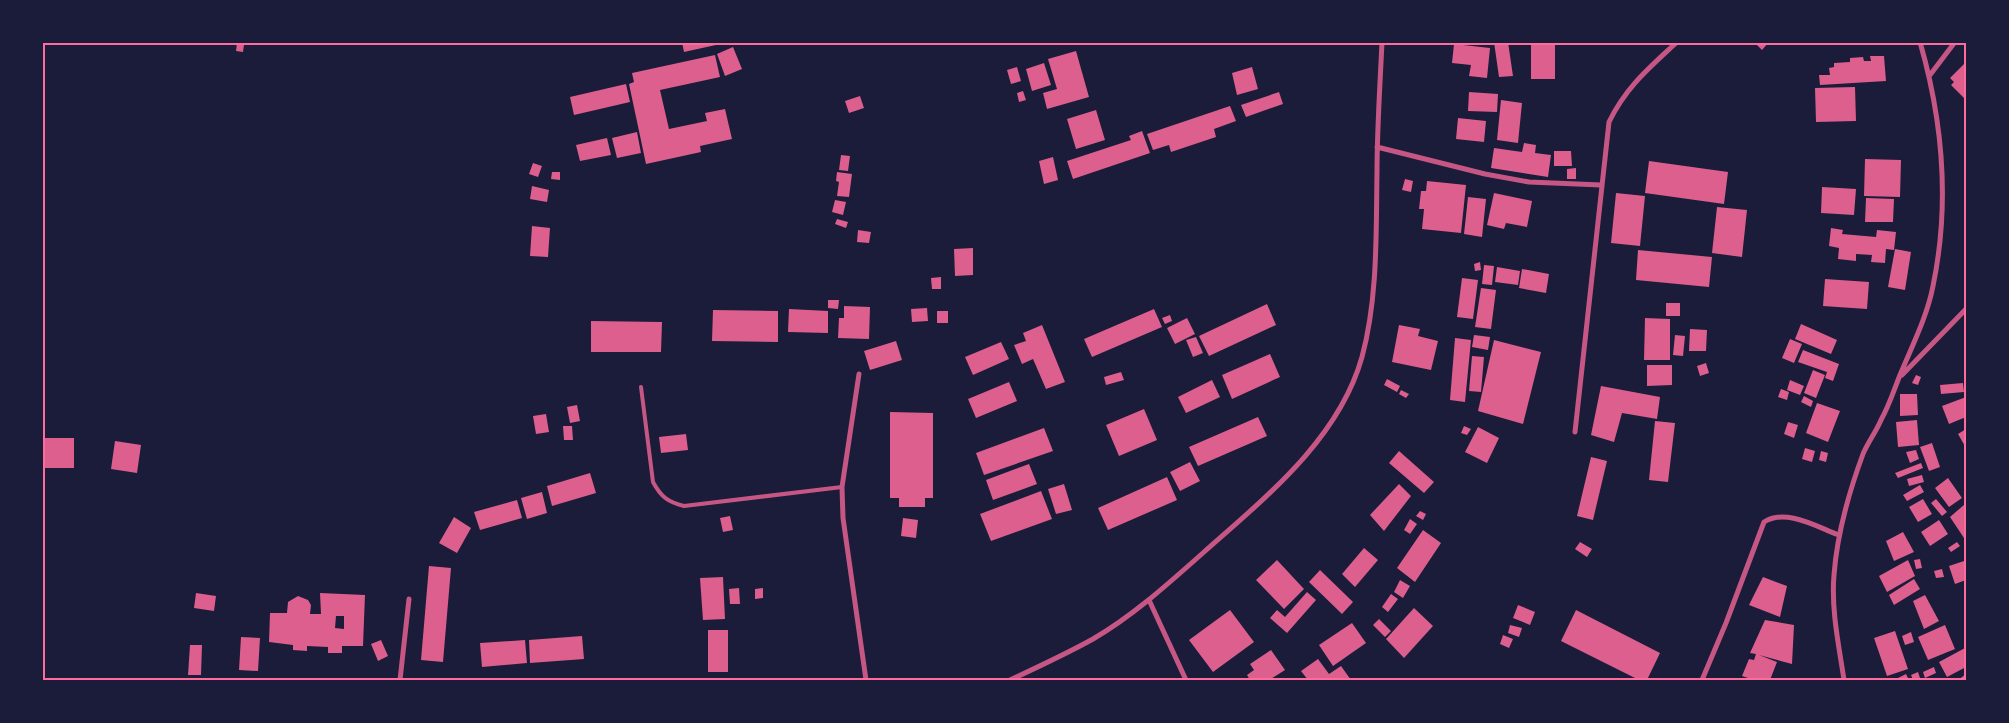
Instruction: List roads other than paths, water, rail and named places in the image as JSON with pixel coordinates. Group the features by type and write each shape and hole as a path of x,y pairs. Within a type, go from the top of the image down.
{"street":[{"path":"1010,680 1094,638 1149,600 1257,506 1324,434 1348,397 1362,356 1370,307 1376,249 1377,147 1382,42"},
{"path":"1575,432 1601,185 1610,122 1619,101 1636,80 1677,42"},
{"path":"1844,680 1835,616 1834,576 1839,535 1864,452 1882,420 1918,332 1933,287 1940,238 1944,189 1939,126 1930,75 1920,42"},
{"path":"1930,75 1955,42"},
{"path":"1377,147 1529,182 1601,185"},
{"path":"1899,378 1966,309"},
{"path":"859,374 842,487 843,518 866,680"},
{"path":"1702,680 1726,623 1764,522 1773,516 1786,516 1839,535"},
{"path":"400,680 409,599"},
{"path":"1149,600 1186,680"}],"lane":[{"path":"641,387 653,482 660,495 671,503 684,506 842,487"}]}
